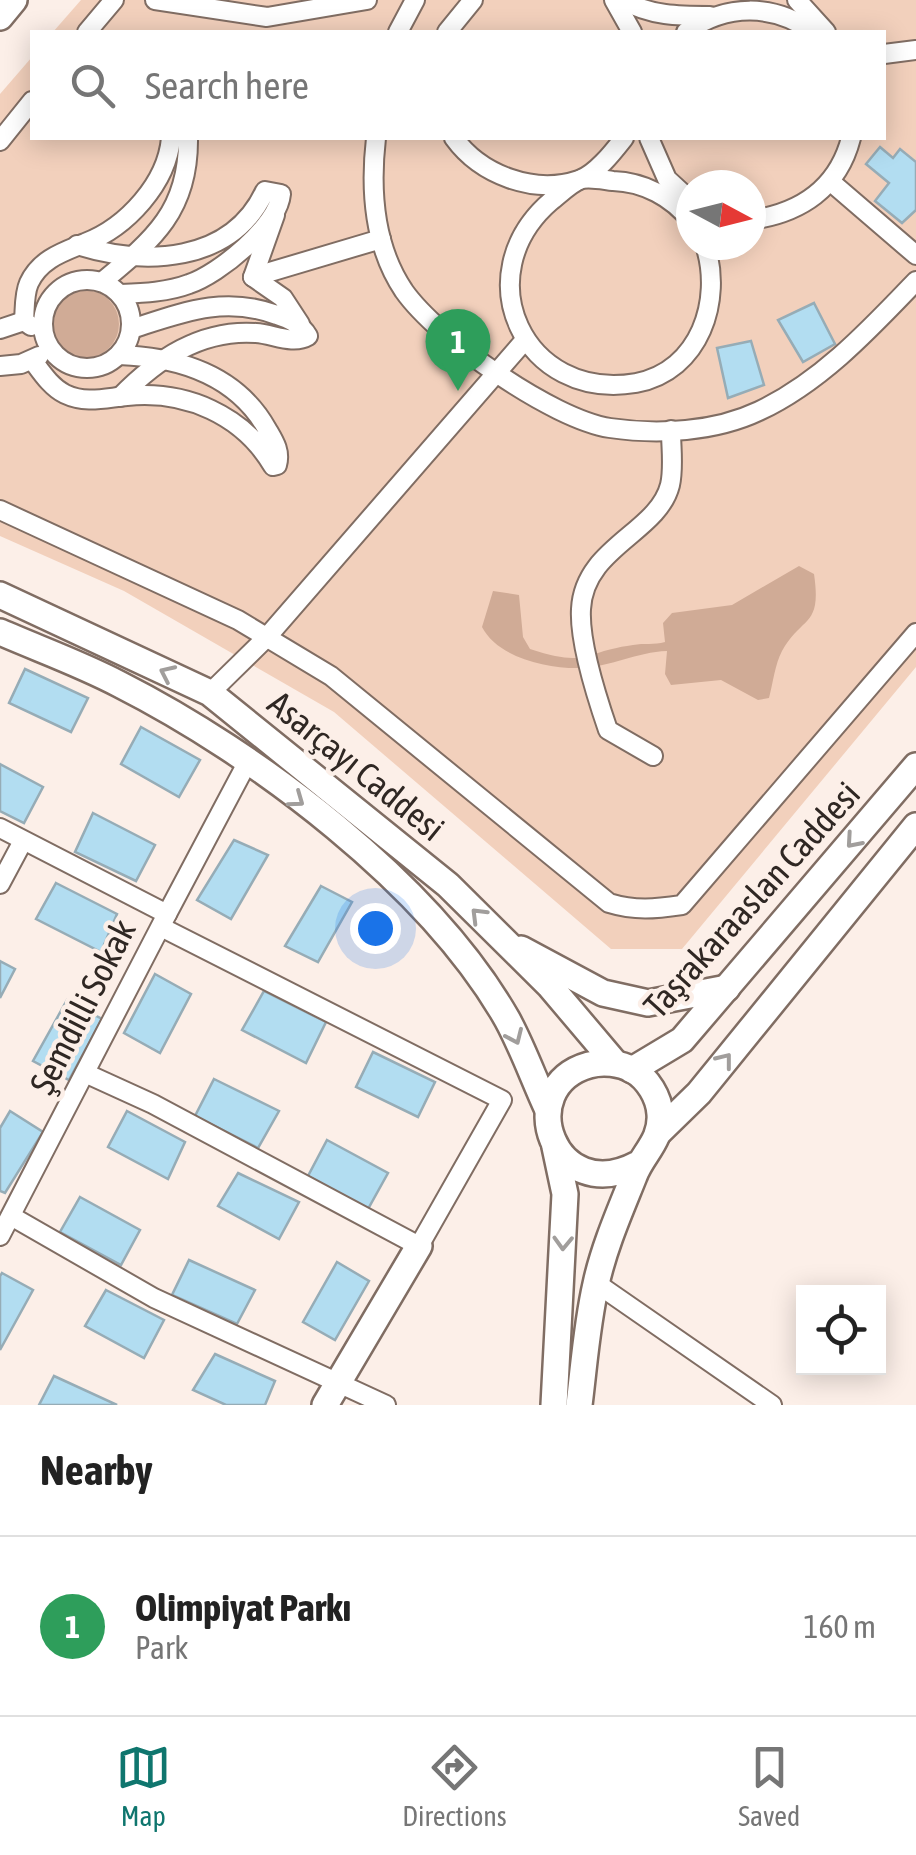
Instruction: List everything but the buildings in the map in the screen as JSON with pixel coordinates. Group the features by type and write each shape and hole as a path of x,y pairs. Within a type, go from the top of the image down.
{"street":[{"path":"0,17 14,0"},
{"path":"89,30 114,0"},
{"path":"154,0 268,18 367,0"},
{"path":"399,30 416,0"},
{"path":"449,30 473,0"},
{"path":"614,0 631,30"},
{"path":"622,0 639,9 673,16 768,12 798,21 810,30"},
{"path":"689,30 730,0"},
{"path":"798,0 824,30"},
{"path":"886,54 916,50"},
{"path":"0,141 30,103"},
{"path":"24,322 29,283 46,260 103,234 144,200 158,178 170,140"},
{"path":"102,282 161,229 174,209 186,180 188,140"},
{"path":"376,140 370,189 380,239 404,290 454,343 496,373 518,388 606,428 688,431 758,411 849,351 916,280"},
{"path":"455,140 490,172 521,182 622,181 654,190 676,205"},
{"path":"622,140 534,216 516,244 509,277 512,310 525,340 546,364 577,381 612,387 646,381 676,363 699,337 712,304 710,260"},
{"path":"650,140 667,179 676,187"},
{"path":"766,218 807,203 830,182 850,140"},
{"path":"830,182 916,255"},
{"path":"77,246 131,258 185,255 246,220 266,191 280,194 270,238 252,277"},
{"path":"120,294 191,284 219,269 252,240 276,210"},
{"path":"252,277 380,239"},
{"path":"120,397 199,339 225,333 294,341 308,336 283,298 252,277"},
{"path":"81,280 102,282 120,294 130,310 131,329 119,355 102,367 74,367 52,352 42,322 54,294 81,280"},
{"path":"131,329 186,310 226,305 272,313 303,328"},
{"path":"0,329 24,322"},
{"path":"24,322 45,338"},
{"path":"33,361 45,338"},
{"path":"187,725 210,693 267,637 525,340"},
{"path":"33,361 62,393 83,400 187,398 208,405 251,438 273,466 277,465 275,444 240,396 200,368 119,355"},
{"path":"0,366 33,361"},
{"path":"653,756 608,730 580,610 587,582 606,553 656,507 670,488 671,430"},
{"path":"0,510 238,620 332,676 609,903 646,911 682,905 916,633"},
{"name":"Asarçayı Caddesi","path":"0,596 210,693 448,885 624,1066"},
{"name":"Asarçayı Caddesi","path":"0,632 120,684 247,763 356,842 451,940 507,1020 548,1110"},
{"name":"Şemdilli Sokak","path":"0,1236 247,763"},
{"name":"Taşrakaraaslan Caddesi","path":"624,1066 682,1040 916,766"},
{"name":"Taşrakaraaslan Caddesi","path":"659,1132 699,1093 916,826"},
{"path":"0,828 164,921 502,1100 325,1405"},
{"path":"0,884 24,841"},
{"path":"505,942 603,993 648,1004 727,988"},
{"path":"597,1062 624,1066 656,1096 659,1132 638,1164 557,1403 564,1194 548,1110 564,1078 597,1062"},
{"path":"85,1073 153,1104 419,1246"},
{"path":"555,1147 584,1172 622,1173 638,1164"},
{"path":"10,1216 154,1298 339,1380 386,1405"},
{"path":"596,1284 772,1405"}],"shaded area":[{"path":"81,0 916,0 916,667 682,949 611,949 334,712 124,591 0,536 0,94 30,59 30,140 886,140 886,30 55,30"},
{"path":"85,290 98,292 109,300 117,311 117,337 109,348 98,356 85,358 72,356 61,348 53,337 51,324 53,311 61,300 72,292"},
{"path":"799,566 814,574 813,613 782,651 769,698 758,700 721,680 671,685 665,674 667,651 592,667 539,664 500,647 482,627 493,591 519,595 523,637 530,649 549,655 575,658 661,643 665,642 663,623 672,613 732,605"}],"place":[{"name":"Olimpiyat Parkı","path":"458,391"}]}
